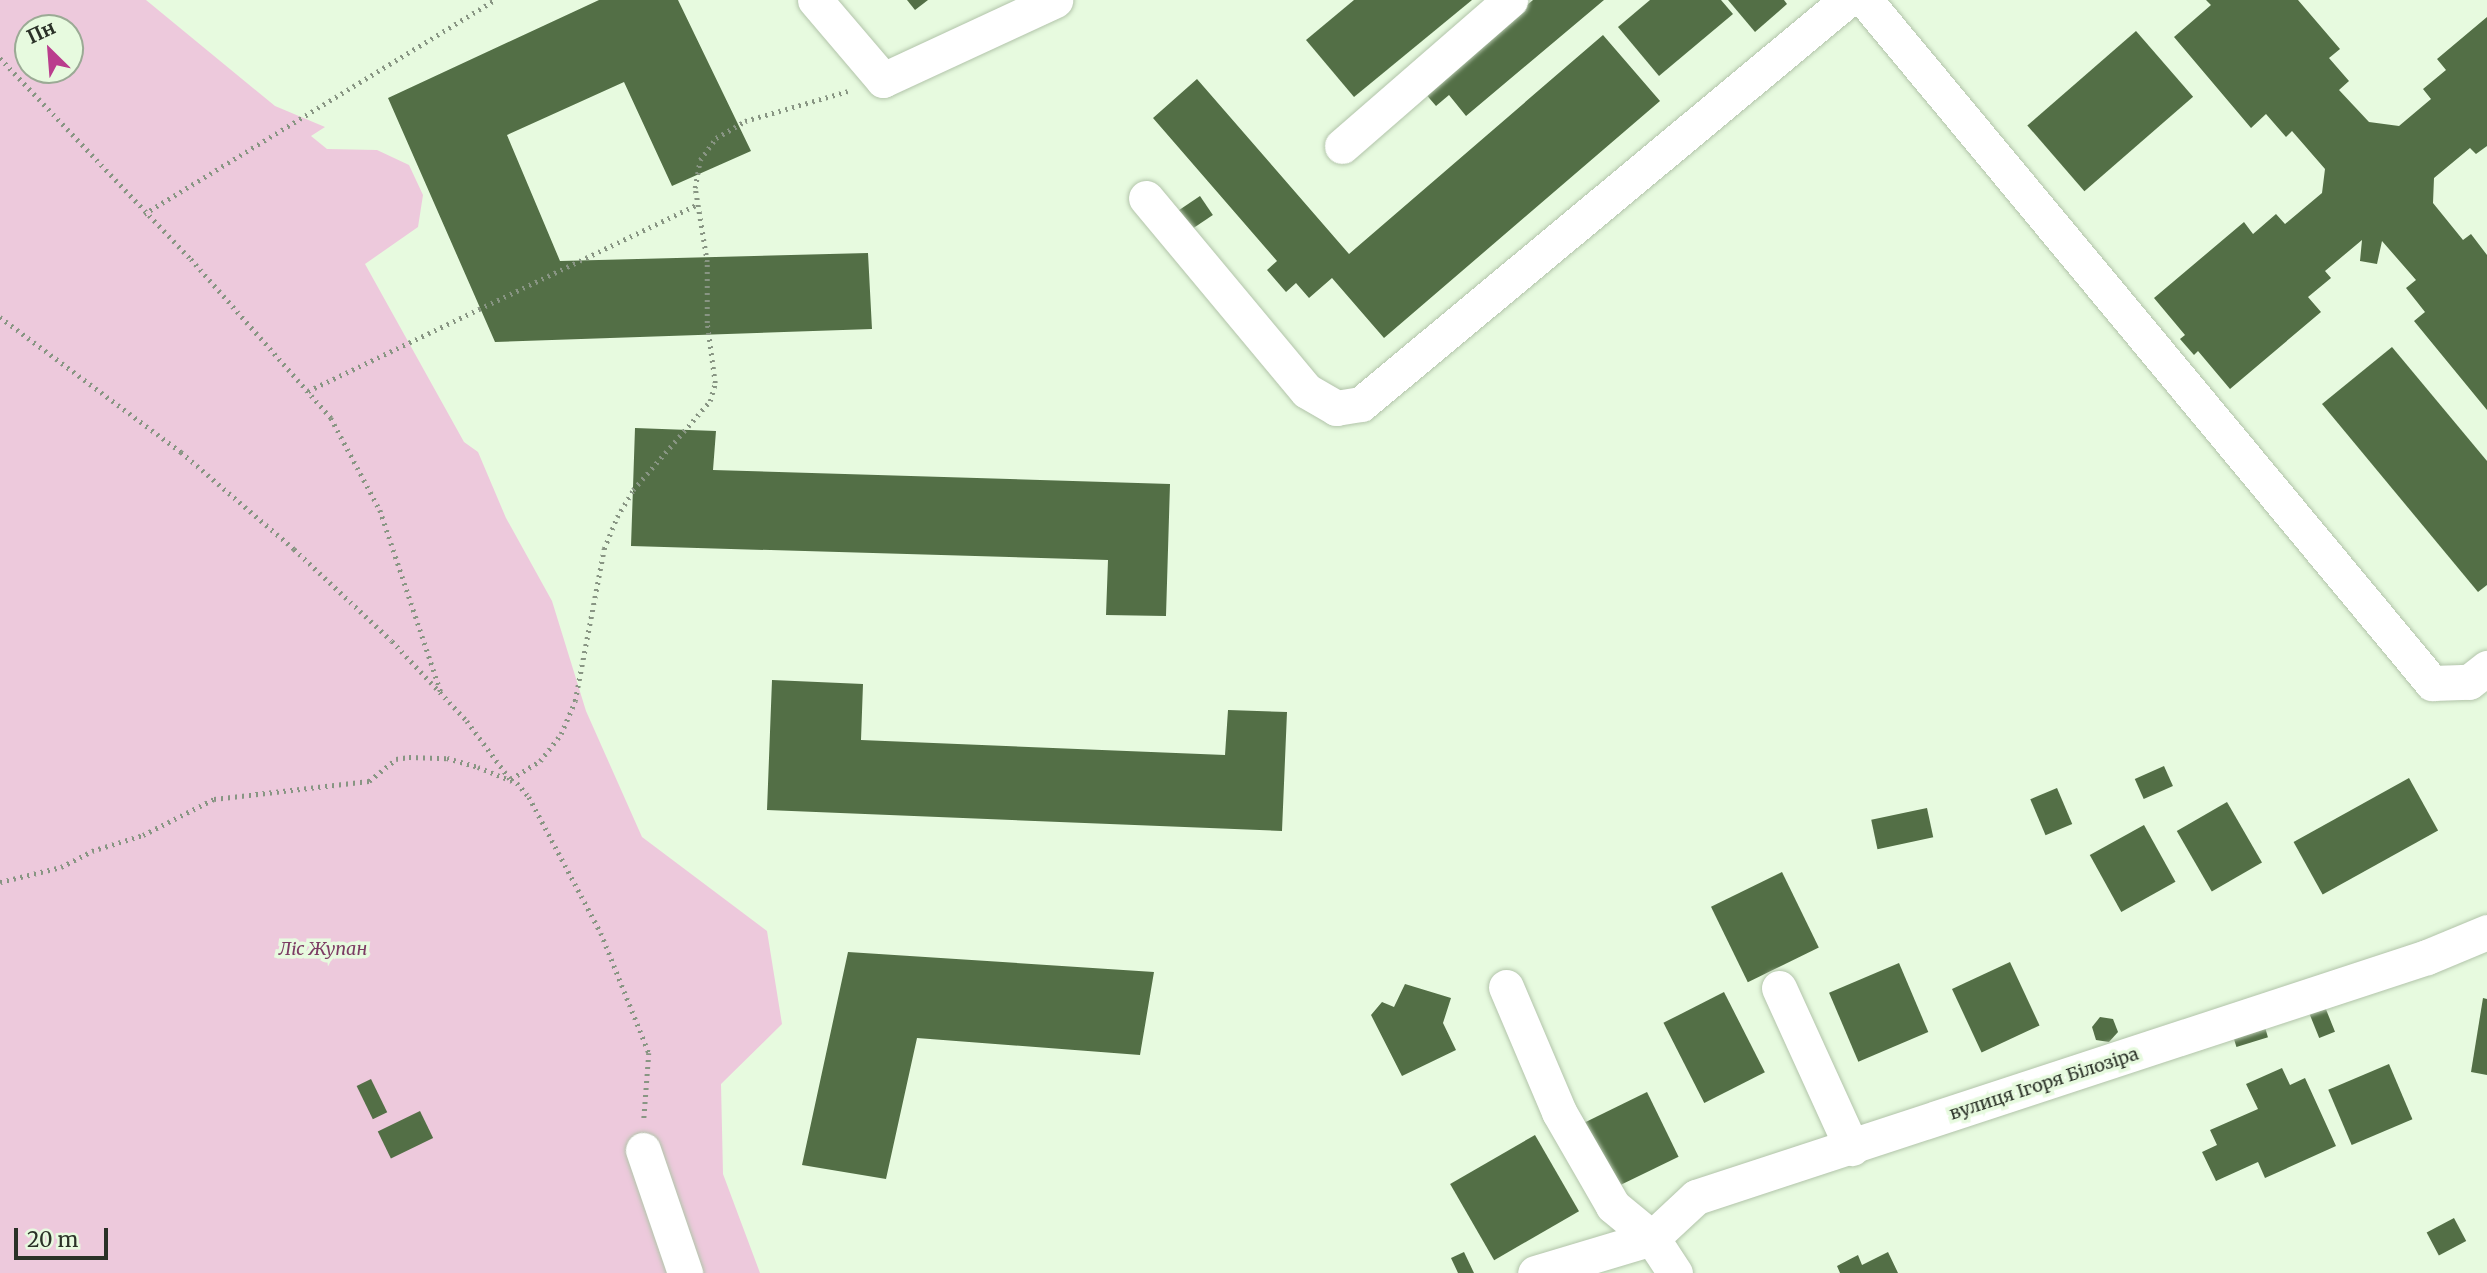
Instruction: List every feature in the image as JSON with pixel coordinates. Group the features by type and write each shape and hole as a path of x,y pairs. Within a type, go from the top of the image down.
{"street":[{"path":"815,0 883,80 1055,0"},
{"path":"1342,146 1510,0"},
{"path":"1146,198 1307,391 1336,408 1362,404 1847,0"},
{"path":"1865,0 2432,683 2469,682 2487,668"},
{"name":"вулиця Ігоря Білозіра","path":"1652,1238 1696,1197 1852,1148 2427,957 2487,932"},
{"path":"1506,987 1559,1112 1599,1183 1613,1206 1652,1238 1675,1273"},
{"path":"1779,988 1852,1148"},
{"path":"643,1150 685,1273"},
{"path":"1535,1273 1652,1238"}],"path":[{"path":"144,214 495,0"},
{"path":"0,58 82,141 144,214 191,260 331,418 380,510 442,695"},
{"path":"510,780 540,761 561,734 575,701 604,550 617,517 633,490 710,401 715,383 707,323 707,262 697,205 700,160 729,129 883,80"},
{"path":"307,391 697,205"},
{"path":"0,317 191,461 295,549 442,695 510,780 529,797 601,933 649,1053 643,1150"},
{"path":"0,882 61,867 92,851 143,835 214,799 369,781 396,759 447,758 510,780"}],"green space":[{"name":"Ліс Жупан","path":"0,0 146,0 275,106 325,127 311,136 327,149 377,150 409,165 423,195 418,227 365,264 464,442 478,452 506,518 552,601 586,711 642,837 767,931 782,1024 721,1084 723,1174 760,1273 0,1273"}],"building":[{"path":"599,0 678,0 751,151 672,186 624,82 507,135 560,261 868,253 872,329 495,342 388,98"},
{"path":"907,0 928,0 915,10"},
{"path":"1354,0 1472,0 1354,97 1306,40"},
{"path":"1533,0 1604,0 1466,116 1449,95 1436,106 1424,92"},
{"path":"1650,0 1721,0 1733,14 1659,76 1618,27"},
{"path":"1728,0 1784,0 1787,4 1755,32"},
{"path":"2206,0 2298,0 2340,49 2329,58 2349,81 2339,90 2369,122 2399,126 2431,99 2423,89 2446,70 2437,59 2487,17 2487,146 2476,154 2470,148 2434,178 2433,203 2463,240 2471,234 2487,255 2487,410 2414,321 2425,312 2406,288 2416,280 2382,241 2377,264 2360,261 2362,240 2325,271 2331,278 2308,297 2321,312 2230,389 2198,351 2194,355 2180,339 2185,335 2154,298 2244,222 2253,234 2276,214 2285,224 2322,193 2325,169 2292,131 2286,137 2266,114 2251,128 2174,37 2211,5"},
{"path":"2136,31 2193,97 2084,191 2027,125"},
{"path":"1603,35 1660,101 1384,338 1332,278 1309,298 1296,283 1286,292 1267,270 1277,261 1153,118 1197,79 1349,254"},
{"path":"1200,196 1213,215 1191,230 1178,211"},
{"path":"2392,347 2487,461 2487,585 2478,592 2322,404"},
{"path":"635,428 716,431 713,470 1170,484 1166,616 1106,615 1108,560 631,546"},
{"path":"772,680 863,684 861,740 1225,755 1228,710 1287,712 1282,831 767,810"},
{"path":"2164,766 2173,786 2144,799 2135,779"},
{"path":"2409,778 2438,830 2323,894 2294,842"},
{"path":"2057,788 2072,824 2046,835 2030,799"},
{"path":"2227,802 2262,863 2212,892 2177,831"},
{"path":"1927,808 1933,837 1877,849 1871,820"},
{"path":"2144,825 2176,882 2121,912 2090,855"},
{"path":"1782,872 1819,947 1748,982 1711,907"},
{"path":"848,952 1154,972 1140,1055 917,1038 886,1179 802,1165"},
{"path":"2010,962 2040,1025 1982,1052 1952,989"},
{"path":"1899,963 1928,1032 1858,1062 1829,993"},
{"path":"1405,984 1451,998 1443,1023 1456,1050 1402,1076 1371,1015 1382,1002 1394,1007"},
{"path":"1724,992 1765,1072 1704,1103 1663,1023"},
{"path":"2483,998 2487,999 2487,1075 2471,1072"},
{"path":"2323,1002 2335,1032 2319,1038 2307,1008"},
{"path":"2100,1017 2113,1019 2118,1032 2109,1042 2096,1040 2092,1027"},
{"path":"2263,1021 2268,1037 2236,1047 2231,1031"},
{"path":"2389,1064 2412,1119 2352,1145 2328,1090"},
{"path":"2282,1068 2290,1085 2305,1078 2336,1146 2265,1178 2258,1162 2216,1181 2202,1152 2217,1145 2210,1130 2258,1109 2246,1084"},
{"path":"371,1079 387,1112 373,1119 357,1086"},
{"path":"1647,1092 1679,1157 1611,1190 1580,1125"},
{"path":"420,1111 433,1138 391,1159 378,1132"},
{"path":"1535,1135 1579,1211 1494,1260 1450,1184"},
{"path":"2454,1218 2466,1241 2439,1256 2427,1233"},
{"path":"1464,1252 1474,1273 1458,1273 1451,1258"},
{"path":"1888,1252 1898,1273 1840,1273 1837,1266 1858,1255 1862,1265"}]}
